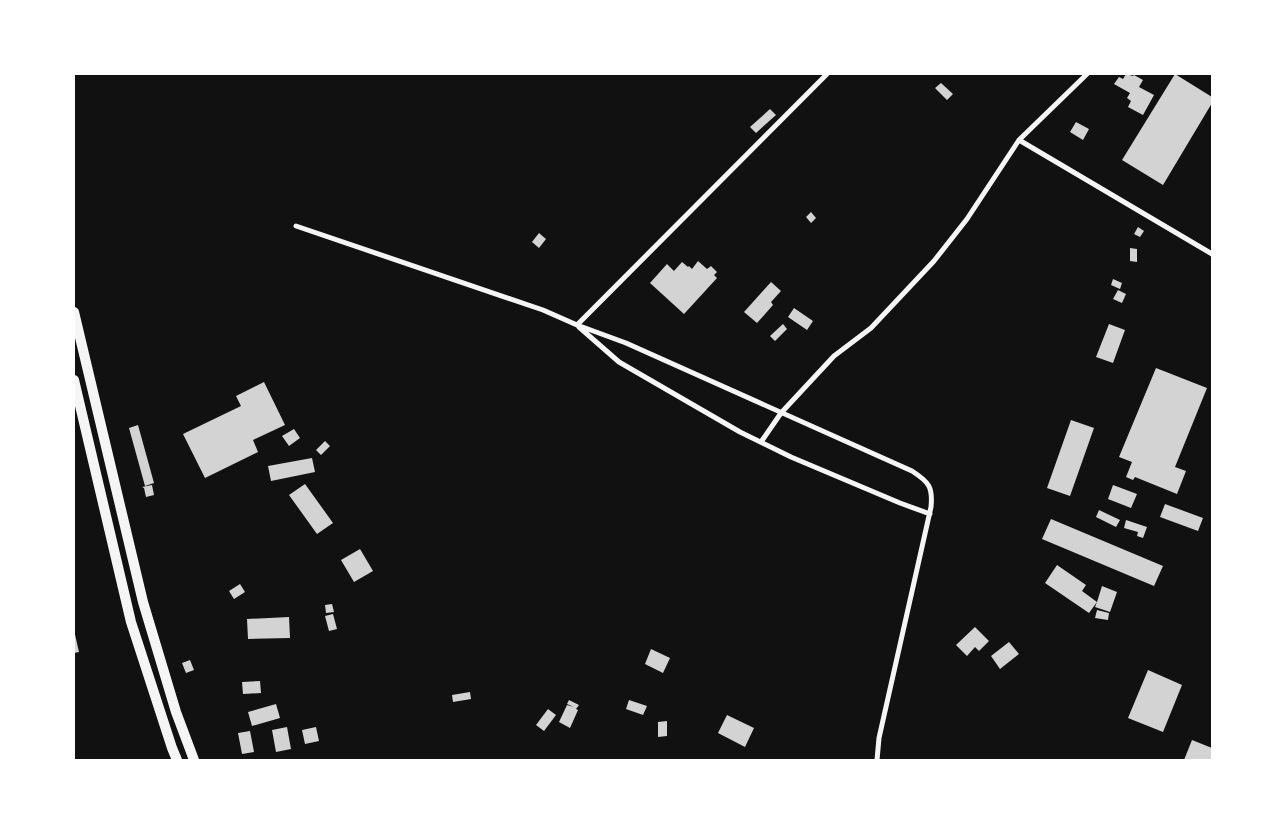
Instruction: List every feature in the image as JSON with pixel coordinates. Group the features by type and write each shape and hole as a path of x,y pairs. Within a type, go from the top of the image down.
{"highway":[{"path":"74,312 143,602 176,712 194,760"},
{"path":"74,380 131,622 172,748 178,760"},
{"path":"161,715 169,760"}],"street":[{"path":"577,325 827,74"},
{"path":"761,442 781,412 834,356 871,328 934,260 967,219 1019,140 1087,74"},
{"path":"1019,140 1212,254"},
{"path":"296,226 543,310 626,343 903,467 924,479 932,494 930,514 879,738 877,760"},
{"path":"577,325 619,362 740,432 791,457 930,514"}],"building":[{"path":"1126,74 1134,75 1143,80 1139,87 1154,95 1143,115 1128,107 1131,101 1127,98 1130,93 1114,84 1119,77 1123,79"},
{"path":"1175,74 1212,97 1212,103 1163,185 1122,160"},
{"path":"941,83 953,94 947,100 935,88"},
{"path":"770,109 776,115 756,133 750,127"},
{"path":"1076,122 1089,129 1083,140 1070,132"},
{"path":"811,212 816,218 811,223 806,217"},
{"path":"1138,227 1144,231 1140,237 1134,234"},
{"path":"539,233 546,239 539,248 532,242"},
{"path":"1130,248 1137,249 1137,262 1130,261"},
{"path":"698,261 707,269 711,266 717,272 714,275 717,278 684,314 650,283 667,264 674,271 682,262 692,269"},
{"path":"1113,279 1122,283 1120,289 1111,285"},
{"path":"771,282 781,291 771,302 773,305 757,323 744,312"},
{"path":"1118,290 1126,294 1122,303 1113,299"},
{"path":"794,308 813,321 807,330 788,317"},
{"path":"783,324 787,329 775,341 770,336"},
{"path":"1109,324 1125,330 1113,363 1096,357"},
{"path":"1156,368 1207,388 1175,467 1186,471 1177,494 1135,477 1133,480 1126,477 1132,462 1119,457"},
{"path":"264,382 285,425 253,440 258,452 205,478 183,434 241,406 236,396"},
{"path":"1071,420 1094,428 1070,496 1047,488"},
{"path":"138,425 154,483 145,486 129,428"},
{"path":"294,429 300,438 289,446 282,436"},
{"path":"325,441 330,446 321,455 316,450"},
{"path":"312,458 315,472 271,481 268,466"},
{"path":"305,484 333,523 317,534 289,495"},
{"path":"152,485 154,495 146,497 142,487"},
{"path":"1113,485 1137,494 1131,508 1108,499"},
{"path":"1165,504 1203,518 1198,531 1160,517"},
{"path":"1099,510 1120,520 1116,527 1096,517"},
{"path":"1051,519 1163,566 1154,586 1042,539"},
{"path":"1126,520 1147,527 1143,538 1137,536 1138,532 1124,528"},
{"path":"360,549 373,571 354,582 341,560"},
{"path":"1057,565 1086,585 1082,591 1097,602 1089,613 1045,583"},
{"path":"240,584 245,592 234,599 229,591"},
{"path":"1102,586 1117,592 1110,612 1095,607"},
{"path":"332,604 334,612 326,613 325,605"},
{"path":"1097,610 1109,613 1108,620 1095,618"},
{"path":"333,614 337,629 329,631 325,616"},
{"path":"289,617 290,638 248,639 247,619"},
{"path":"975,627 989,641 979,651 975,647 967,656 956,645"},
{"path":"74,630 79,652 74,653"},
{"path":"1009,642 1019,654 1000,669 991,656"},
{"path":"651,649 670,658 663,673 645,664"},
{"path":"190,660 194,670 186,673 182,663"},
{"path":"1148,670 1182,685 1163,732 1128,718"},
{"path":"260,681 261,693 243,694 242,682"},
{"path":"470,692 471,699 453,702 452,695"},
{"path":"569,700 579,705 570,728 559,722 567,705 574,707 567,704"},
{"path":"629,700 647,706 643,715 626,709"},
{"path":"276,704 280,718 252,726 248,712"},
{"path":"548,709 556,715 544,731 536,725"},
{"path":"727,715 754,728 745,747 718,733"},
{"path":"667,721 667,736 658,737 658,722"},
{"path":"287,727 291,749 276,752 272,730"},
{"path":"316,727 319,741 305,744 302,730"},
{"path":"250,731 254,752 242,754 238,733"},
{"path":"1192,740 1212,748 1212,760 1184,760"}]}
